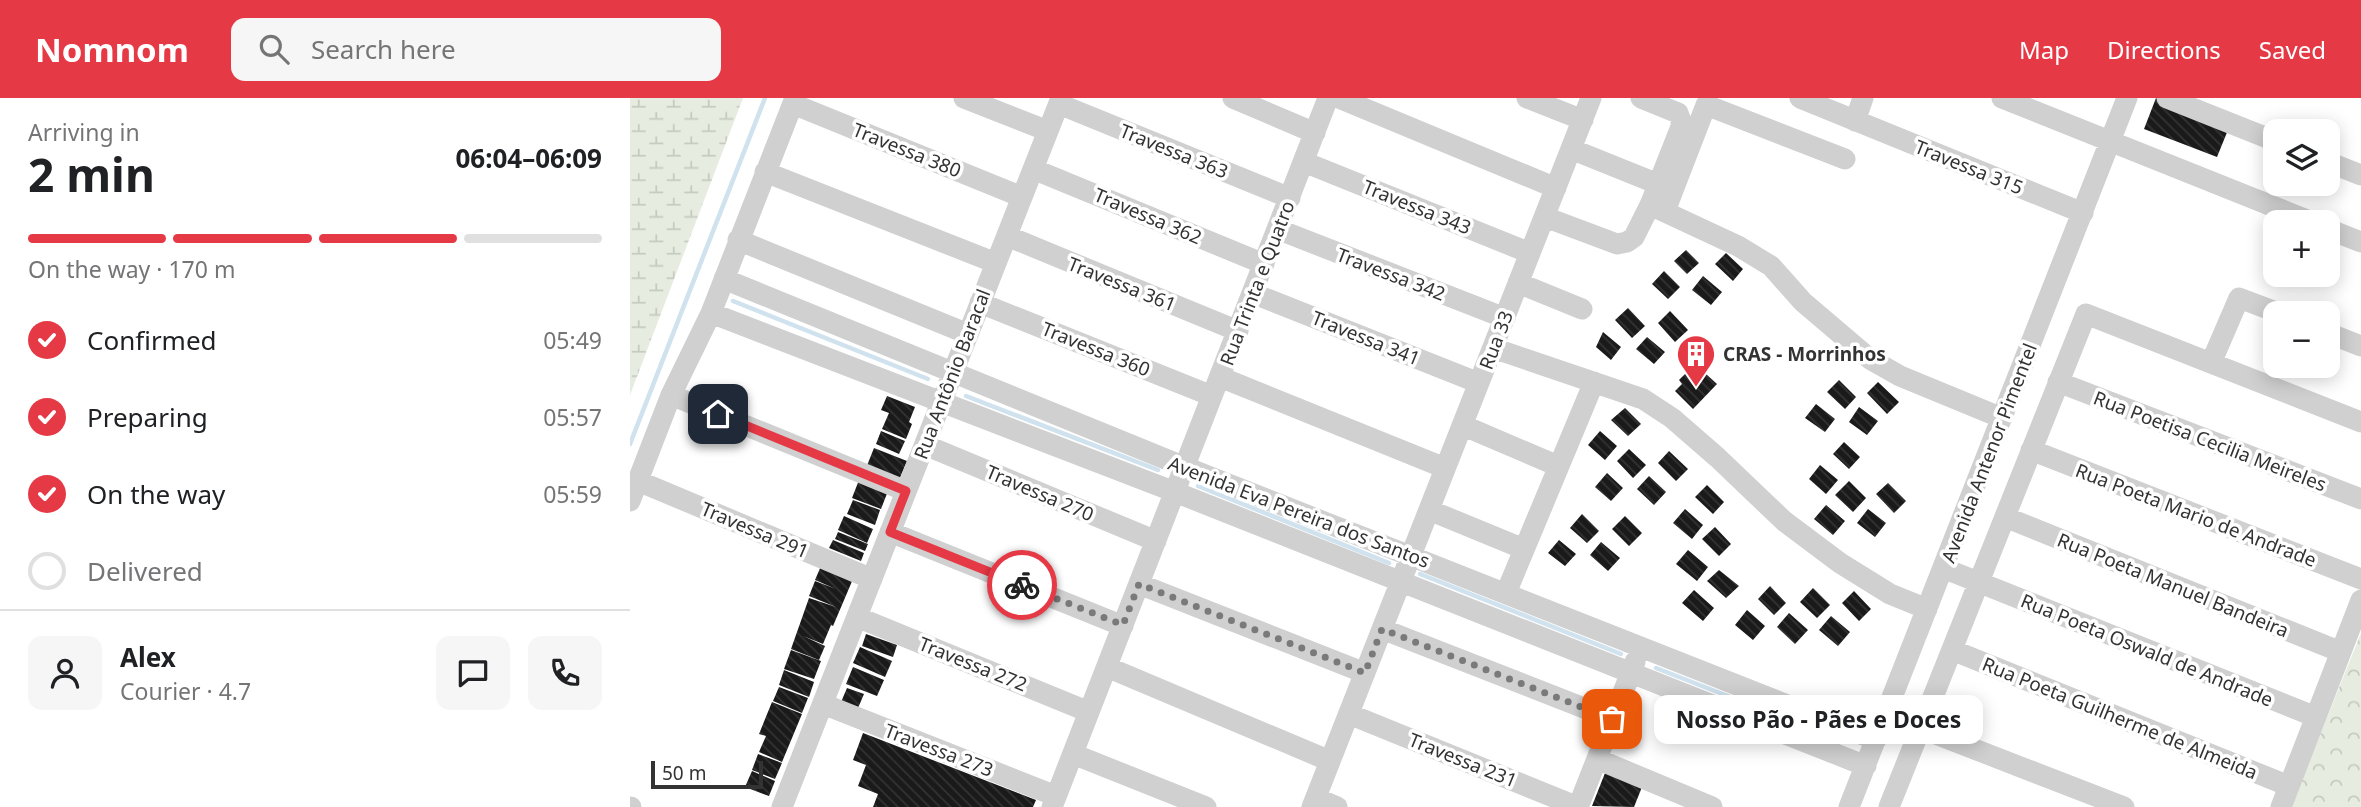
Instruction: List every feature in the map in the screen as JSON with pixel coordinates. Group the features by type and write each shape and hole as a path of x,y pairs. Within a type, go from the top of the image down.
{"street":[{"path":"964,98 1048,131"},
{"path":"1233,98 1315,133"},
{"name":"Rua Trinta e Quatro","path":"1054,801 1328,98"},
{"path":"1339,98 1556,188"},
{"path":"1527,98 1583,120"},
{"name":"Rua 33","path":"1314,803 1591,98"},
{"path":"1641,98 1678,113 1682,118 1658,184 1658,208"},
{"name":"Travessa 315","path":"1800,98 2083,213"},
{"path":"1854,121 1863,98"},
{"path":"2002,98 2283,210"},
{"name":"Avenida Antenor Pimentel","path":"1850,807 2127,98"},
{"path":"2167,98 2263,136"},
{"path":"634,491 671,395 711,313 794,101"},
{"name":"Travessa 380","path":"794,101 1022,197"},
{"name":"Rua Antônio Baracal","path":"782,807 1060,101"},
{"name":"Travessa 363","path":"1060,101 1290,198"},
{"path":"1545,217 1618,244 1627,243 1658,208 1706,105 1842,158"},
{"path":"1571,149 1658,184"},
{"name":"Travessa 343","path":"1304,162 1530,253"},
{"path":"2340,167 2361,175"},
{"name":"Travessa 362","path":"1033,169 1264,264"},
{"path":"765,172 996,263"},
{"path":"1658,208 1738,246 1771,266 1803,302 1870,359 1900,376 2002,418"},
{"name":"Travessa 342","path":"1277,229 1505,318"},
{"path":"2340,234 2361,242"},
{"name":"Travessa 361","path":"1007,236 1238,331"},
{"path":"738,240 968,334"},
{"name":"Avenida Eva Pereira dos Santos","path":"724,279 1185,467 1876,740"},
{"path":"1518,283 1582,309"},
{"name":"Travessa 341","path":"1252,293 1479,383"},
{"path":"2211,363 2239,298 2263,307"},
{"name":"Travessa 360","path":"981,303 1445,468"},
{"name":"Avenida Eva Pereira dos Santos","path":"711,313 1175,492 1866,766"},
{"path":"1894,805 1920,728 2086,314 2361,422"},
{"path":"2340,338 2361,346"},
{"path":"1493,348 1643,399 1672,418 1793,528 1840,563 1880,588 1927,609"},
{"path":"1506,593 1594,382"},
{"name":"Rua Poetisa Cecilia Meireles","path":"2059,382 2361,499"},
{"path":"671,395 906,491"},
{"path":"1462,425 1558,466"},
{"name":"Travessa 270","path":"925,445 1156,541"},
{"name":"Rua Poeta Mario de Andrade","path":"2031,450 2361,579"},
{"name":"Travessa 291","path":"634,491 872,579"},
{"path":"1429,510 1524,549"},
{"name":"Rua Poeta Manuel Bandeira","path":"2005,517 2341,652"},
{"path":"890,532 1123,625"},
{"name":"Rua Poeta Oswald de Andrade","path":"1943,568 2316,717"},
{"path":"1139,584 1365,673"},
{"path":"2281,807 2361,600"},
{"name":"Travessa 272","path":"857,617 1089,712"},
{"path":"1382,629 1612,719"},
{"path":"1578,807 1640,647"},
{"name":"Rua Poeta Guilherme de Almeida","path":"1952,650 2289,786"},
{"path":"1107,667 1330,761"},
{"name":"Travessa 273","path":"823,704 1054,801"},
{"name":"Travessa 231","path":"1349,714 1578,807"},
{"path":"1920,728 2124,807"},
{"path":"1073,754 1206,807"},
{"path":"1597,759 1712,807"},
{"path":"1314,803 1337,807"}],"green space":[{"path":"630,98 743,98 630,395"},
{"path":"2361,633 2361,807 2291,807"}],"building":[{"path":"2156,98 2230,125 2217,157 2144,129"},
{"path":"1686,250 1699,263 1687,274 1674,261"},
{"path":"1726,253 1743,269 1733,281 1715,264"},
{"path":"1664,271 1680,287 1668,299 1652,284"},
{"path":"1703,276 1722,292 1711,305 1692,290"},
{"path":"1628,308 1645,326 1632,338 1615,320"},
{"path":"1670,311 1688,330 1675,342 1658,323"},
{"path":"1603,332 1621,347 1611,360 1596,347"},
{"path":"1647,337 1665,352 1654,364 1636,349"},
{"name":"CRAS - Morrinhos","path":"1695,364 1717,384 1693,409 1675,391 1682,384 1679,380"},
{"path":"1839,380 1856,397 1845,409 1827,392"},
{"path":"1878,382 1899,402 1887,414 1867,393"},
{"path":"887,396 915,407 906,439 882,429 889,413 881,410"},
{"path":"1816,404 1835,419 1825,432 1805,418"},
{"path":"1859,407 1878,421 1867,435 1849,422"},
{"path":"1625,408 1641,424 1628,436 1611,420"},
{"path":"881,431 905,441 899,454 876,444"},
{"path":"1600,431 1617,446 1605,460 1588,445"},
{"path":"1844,442 1860,457 1849,469 1833,454"},
{"path":"874,448 907,461 899,480 866,468"},
{"path":"1629,449 1646,465 1633,478 1617,461"},
{"path":"1669,451 1688,469 1676,481 1658,463"},
{"path":"1820,465 1838,480 1826,494 1809,479"},
{"path":"1607,473 1623,488 1611,501 1595,487"},
{"path":"1649,476 1666,492 1654,505 1637,489"},
{"path":"859,480 888,491 881,509 852,498"},
{"path":"1849,481 1866,498 1853,512 1835,495"},
{"path":"1888,483 1906,501 1894,513 1876,494"},
{"path":"1707,485 1724,502 1713,514 1695,497"},
{"path":"853,500 880,510 875,525 847,514"},
{"path":"1826,505 1845,521 1833,535 1814,519"},
{"path":"1685,509 1703,525 1692,539 1673,523"},
{"path":"1868,509 1886,523 1875,537 1857,523"},
{"path":"1582,514 1599,531 1587,543 1570,528"},
{"path":"844,516 873,529 867,543 838,530"},
{"path":"1625,516 1642,533 1629,546 1612,529"},
{"path":"1715,527 1731,544 1719,556 1702,539"},
{"path":"838,532 868,544 865,551 835,539"},
{"path":"833,540 864,553 861,561 829,548"},
{"path":"1559,540 1576,554 1565,566 1548,553"},
{"path":"1601,542 1620,558 1608,571 1590,555"},
{"path":"1688,550 1708,567 1697,581 1676,564"},
{"path":"821,566 853,579 823,644 803,636 825,646 819,660 791,649 809,598 836,607 809,596 815,581 836,589 815,580"},
{"path":"1719,570 1739,586 1726,598 1707,581"},
{"path":"1770,586 1786,603 1774,615 1758,599"},
{"path":"1813,588 1830,605 1817,618 1800,602"},
{"path":"1694,590 1714,608 1703,621 1682,603"},
{"path":"1854,591 1871,609 1859,621 1842,603"},
{"path":"1747,610 1765,626 1753,640 1735,625"},
{"path":"1789,613 1808,630 1795,644 1777,627"},
{"path":"1831,616 1850,632 1838,646 1819,630"},
{"path":"866,634 897,645 893,657 862,646"},
{"path":"860,647 892,661 885,677 853,663"},
{"path":"791,650 821,661 814,679 784,669"},
{"path":"853,667 884,680 877,696 846,684"},
{"path":"784,670 814,682 809,697 779,685"},
{"path":"779,687 808,698 802,713 773,701"},
{"path":"847,688 864,694 858,708 841,702"},
{"path":"772,702 802,714 782,762 759,752 766,736 759,734"},
{"path":"863,733 1036,800 1033,807 873,807 878,794 858,786 866,765 853,760"},
{"path":"758,754 782,763 775,779 752,770"},
{"path":"752,771 775,781 769,796 745,787"},
{"path":"1605,773 1642,787 1634,807 1592,806"}],"waterway":[{"path":"630,444 765,98"},
{"path":"733,301 928,379"},
{"path":"966,396 1158,470"},
{"path":"1198,486 1389,563"},
{"path":"1420,574 1621,654"},
{"path":"1656,668 1843,741"}],"way so far":[{"path":"1022,585 1123,625 1139,584 1365,673 1382,629 1612,719"}],"place":[{"name":"CRAS - Morrinhos","path":"1696,388"},
{"name":"Nosso Pão - Pães e Doces","path":"1612,719"}],"route":[{"path":"718,414 906,491 890,532 1022,585"}]}
